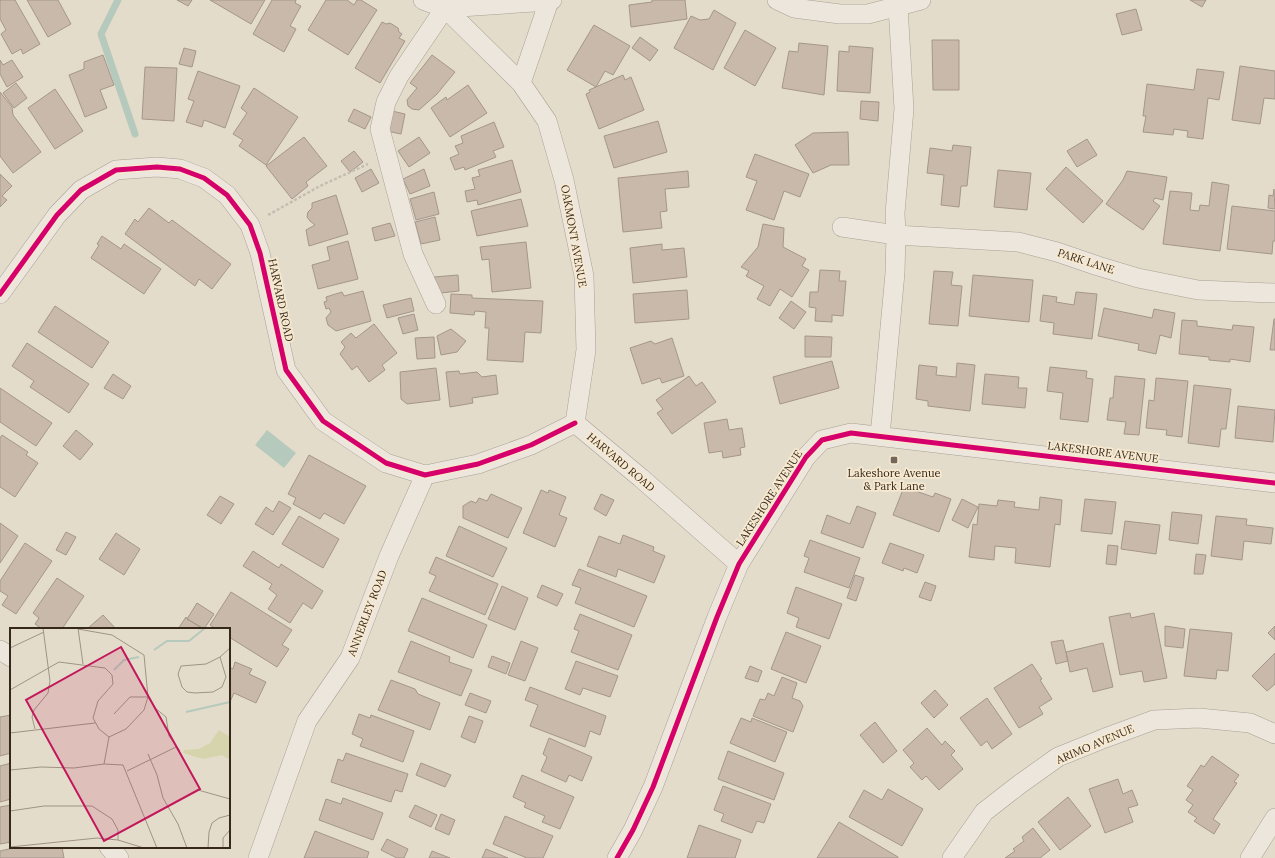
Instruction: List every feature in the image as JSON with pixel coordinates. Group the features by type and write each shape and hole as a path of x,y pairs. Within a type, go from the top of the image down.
{"street":[{"name":"OAKMONT AVENUE","path":"423,0 445,8 521,83 548,121 564,180 584,276 586,350 575,423"},
{"path":"777,0 794,8 840,14 868,14 921,0"},
{"path":"436,304 412,254 380,129 386,102 399,76 445,8 550,1 521,83"},
{"path":"880,436 895,273 895,213 904,109 898,6"},
{"name":"HARVARD ROAD","path":"0,294 57,215 81,190 116,170 157,167 180,169 204,178 227,195 250,225 260,253 286,370 323,421 386,463 426,475 478,464 531,445 575,423 641,478 739,564"},
{"name":"PARK LANE","path":"842,227 896,235 1018,242 1057,252 1138,278 1198,290 1275,293"},
{"name":"LAKESHORE AVENUE","path":"617,858 633,830 653,787 717,617 739,564 806,457 822,440 851,433 1275,483"},
{"name":"ANNERLEY ROAD","path":"258,858 307,721 350,658 389,556 426,475"},
{"path":"0,650 10,656"},
{"name":"ARIMO AVENUE","path":"952,858 984,812 1058,757 1105,738 1154,720 1199,718 1250,723 1275,734"},
{"path":"1250,858 1275,818"},
{"path":"110,848 119,858"}],"path":[{"path":"250,225 320,186 387,155"}],"shaded area":[{"path":"267,430 296,453 284,468 255,445"}],"building":[{"path":"0,0 15,0 40,44 23,54 21,49 12,54 1,34 6,30 0,19"},
{"path":"27,0 58,0 71,24 48,37"},
{"path":"177,0 192,0 188,6"},
{"path":"210,0 265,0 251,24"},
{"path":"272,0 296,0 295,3 301,6 290,26 296,29 284,52 253,34"},
{"path":"326,0 347,0 354,5 357,0 361,0 377,10 348,55 308,30"},
{"path":"652,0 685,0 687,19 631,27 629,5 652,2"},
{"path":"1190,0 1206,0 1202,7"},
{"path":"1136,9 1142,30 1122,35 1116,14"},
{"path":"714,10 736,23 713,70 674,48 691,16 700,20 709,19"},
{"path":"382,22 386,24 390,23 398,28 399,32 402,34 399,38 405,41 380,83 355,68"},
{"path":"594,25 630,46 613,75 605,71 596,87 567,70"},
{"path":"745,30 776,48 755,86 724,68"},
{"path":"640,37 658,50 650,61 632,48"},
{"path":"932,40 959,40 959,90 933,90"},
{"path":"799,43 828,46 824,95 782,88 789,51 798,52"},
{"path":"849,46 873,48 870,93 837,91 839,51 849,52"},
{"path":"184,48 196,51 192,67 179,64"},
{"path":"103,55 114,85 100,90 107,108 85,117 69,75 84,69 84,62"},
{"path":"432,55 455,72 437,94 419,110 412,109 408,106 407,100 417,88 410,83"},
{"path":"0,60 3,65 12,60 23,77 7,87 0,74"},
{"path":"1240,66 1275,71 1275,99 1264,98 1260,124 1232,120"},
{"path":"145,67 177,68 174,121 142,119"},
{"path":"1197,69 1224,72 1219,100 1208,98 1203,139 1187,137 1188,131 1174,129 1173,135 1143,132 1146,116 1143,116 1147,84 1194,90"},
{"path":"198,71 240,86 225,128 204,120 202,127 186,122 194,101 188,99"},
{"path":"623,75 625,80 631,77 644,110 599,129 586,94 590,92 589,90"},
{"path":"16,83 27,98 14,108 3,93"},
{"path":"468,85 487,113 450,137 431,108 446,97 447,100"},
{"path":"254,88 298,117 266,165 239,146 243,140 233,134 247,113 241,108"},
{"path":"55,89 83,131 55,149 28,108"},
{"path":"0,92 12,107 13,115 41,152 13,173 0,156"},
{"path":"861,101 879,102 878,121 860,119"},
{"path":"354,109 371,117 365,129 348,121"},
{"path":"392,111 405,114 401,134 387,131"},
{"path":"658,121 667,152 614,168 604,136"},
{"path":"494,122 504,147 493,151 496,157 465,170 464,167 455,170 450,158 459,154 455,146 463,143 461,136"},
{"path":"848,132 849,165 831,165 813,173 795,145 813,133"},
{"path":"304,137 327,166 306,182 308,186 292,199 266,166"},
{"path":"419,137 430,153 409,167 398,151"},
{"path":"1087,139 1097,155 1077,167 1067,151"},
{"path":"953,145 971,147 967,186 961,186 959,207 941,205 944,175 927,173 930,148 952,151"},
{"path":"354,151 363,162 350,172 341,161"},
{"path":"755,154 809,174 800,197 784,191 774,220 746,210 757,181 746,177"},
{"path":"512,160 521,192 478,205 477,200 467,202 465,191 475,189 472,178 480,176 478,170"},
{"path":"1066,167 1103,201 1083,223 1046,189"},
{"path":"371,169 379,183 362,192 355,178"},
{"path":"424,169 430,186 410,194 403,179"},
{"path":"998,170 1031,173 1027,210 994,207"},
{"path":"688,171 689,187 665,189 667,211 660,212 662,228 623,232 618,178"},
{"path":"1127,171 1167,177 1163,200 1155,198 1153,201 1160,206 1143,230 1106,204 1123,180"},
{"path":"0,174 12,186 2,196 7,200 0,207"},
{"path":"1212,182 1229,185 1220,251 1163,244 1170,191 1192,193 1190,210 1199,211 1200,205 1209,206"},
{"path":"1274,189 1275,209 1268,208 1269,195 1273,196"},
{"path":"434,192 439,214 416,220 410,199"},
{"path":"336,195 348,234 309,246 306,230 315,225 307,217 308,212 312,208 312,203"},
{"path":"521,199 528,226 477,236 471,211"},
{"path":"1232,206 1275,211 1275,241 1273,241 1272,254 1227,249"},
{"path":"149,208 169,223 172,220 231,264 212,289 199,279 195,286 125,234 135,219 138,222"},
{"path":"435,217 440,240 421,244 415,222"},
{"path":"390,223 395,236 375,241 372,228"},
{"path":"763,224 784,228 783,247 806,259 802,266 809,270 792,297 780,289 770,306 757,299 764,286 746,276 749,271 741,267 758,247"},
{"path":"102,236 121,249 124,244 161,269 144,294 91,258 99,245 97,244"},
{"path":"348,241 358,279 318,289 312,265 330,260 327,247"},
{"path":"526,242 531,288 492,292 489,259 482,260 480,247"},
{"path":"662,244 662,250 684,248 687,277 633,283 630,248"},
{"path":"820,270 840,271 839,281 846,281 843,316 832,315 832,322 815,321 816,308 809,307 810,292 818,292"},
{"path":"934,271 953,272 951,285 962,286 958,326 929,324"},
{"path":"458,275 459,291 441,293 434,277"},
{"path":"973,275 1033,280 1029,322 969,316"},
{"path":"687,290 689,319 635,323 633,294"},
{"path":"363,291 371,321 336,331 328,325 326,318 331,312 329,308 326,309 324,302 327,301 326,297 342,292 344,296"},
{"path":"1076,292 1097,294 1092,339 1053,334 1054,323 1040,321 1043,295 1057,297 1056,302 1074,305"},
{"path":"451,294 472,295 472,298 543,301 541,333 525,332 523,362 487,360 489,328 485,328 486,312 475,311 474,315 450,313"},
{"path":"411,298 414,311 387,318 383,305"},
{"path":"791,301 806,312 794,329 779,318"},
{"path":"55,306 109,342 92,368 38,332"},
{"path":"1104,308 1152,318 1154,309 1175,313 1171,338 1160,335 1156,354 1138,350 1139,344 1098,336"},
{"path":"414,314 418,330 403,334 398,318"},
{"path":"1274,319 1275,350 1270,350"},
{"path":"1182,320 1197,321 1197,326 1232,330 1233,325 1254,327 1250,362 1230,359 1230,362 1209,360 1209,357 1179,354"},
{"path":"374,324 397,353 382,365 385,370 369,382 357,366 352,370 340,354 345,347 341,342 351,333 356,338"},
{"path":"451,329 466,341 457,352 441,355 437,336"},
{"path":"805,336 832,337 831,357 805,357"},
{"path":"434,337 435,358 417,359 415,338"},
{"path":"672,338 684,376 662,383 660,378 642,384 630,348 651,341 655,344"},
{"path":"27,343 89,384 69,413 30,387 34,381 12,366"},
{"path":"832,361 839,388 780,404 773,377"},
{"path":"957,363 975,365 970,411 928,406 928,401 916,399 919,365 937,367 936,375 956,377"},
{"path":"1050,367 1087,371 1086,378 1093,379 1088,422 1060,419 1063,393 1047,391"},
{"path":"436,368 440,400 407,404 401,399 400,372"},
{"path":"459,371 460,374 477,372 482,377 496,375 498,394 472,398 473,403 450,407 446,372"},
{"path":"113,374 131,386 123,399 104,388"},
{"path":"985,374 1019,377 1018,388 1027,388 1025,408 982,404"},
{"path":"689,376 696,386 702,382 716,402 672,434 657,413 663,409 656,400"},
{"path":"1115,376 1145,379 1139,435 1124,434 1126,422 1107,420 1110,398 1113,398"},
{"path":"1156,378 1188,381 1182,437 1166,435 1167,430 1146,428 1149,400 1154,401"},
{"path":"1194,385 1231,389 1226,429 1221,429 1219,447 1188,443"},
{"path":"0,388 52,423 36,446 0,422"},
{"path":"1238,406 1275,410 1273,442 1235,438"},
{"path":"727,419 729,430 742,428 745,447 740,448 741,455 723,458 722,451 709,453 704,423"},
{"path":"76,430 93,444 80,460 63,446"},
{"path":"2,435 28,452 26,455 38,463 15,497 0,487 0,438"},
{"path":"309,455 366,486 344,524 324,513 320,519 293,504 296,498 288,494"},
{"path":"904,487 933,497 935,493 951,499 939,532 893,515"},
{"path":"541,490 548,493 549,490 566,497 559,515 567,518 555,547 523,533"},
{"path":"491,494 522,508 508,538 463,518 463,506 471,501 476,503 479,498 487,501"},
{"path":"601,494 614,500 606,516 594,509"},
{"path":"220,496 234,504 221,524 207,515"},
{"path":"1040,497 1062,500 1060,525 1055,524 1050,567 1015,563 1016,548 995,546 994,560 969,557 973,524 977,525 979,504 997,506 998,500 1015,502 1014,507 1039,510"},
{"path":"962,499 978,507 968,528 952,520"},
{"path":"1085,499 1116,502 1112,534 1081,531"},
{"path":"279,501 291,508 273,535 255,524 266,507 273,512"},
{"path":"857,506 876,513 863,548 821,533 827,515 850,524"},
{"path":"1172,512 1202,515 1198,544 1169,540"},
{"path":"299,516 339,539 323,568 282,544"},
{"path":"1216,516 1247,519 1246,525 1273,528 1271,544 1244,541 1242,560 1211,556"},
{"path":"1125,521 1160,525 1156,554 1121,549"},
{"path":"0,523 18,536 0,563"},
{"path":"459,526 507,548 493,577 446,556"},
{"path":"66,532 76,537 66,555 56,550"},
{"path":"116,533 140,549 124,575 99,559"},
{"path":"623,535 654,547 653,551 665,556 654,583 618,569 616,577 587,566 599,536 620,544"},
{"path":"810,540 860,558 849,588 804,572 809,558 804,556"},
{"path":"25,543 52,561 16,614 2,605 8,596 0,591 0,581"},
{"path":"890,543 924,555 917,573 904,568 903,571 882,563"},
{"path":"1108,545 1118,546 1116,565 1106,564"},
{"path":"253,551 279,568 281,564 323,591 312,609 303,603 290,623 268,609 277,595 269,589 272,584 243,566"},
{"path":"1196,554 1206,555 1203,574 1194,574"},
{"path":"436,557 498,584 485,615 429,591 436,576 429,573"},
{"path":"579,569 647,596 634,627 575,603 581,588 572,585"},
{"path":"855,575 864,578 856,601 847,598"},
{"path":"57,578 84,596 63,628 41,628 35,624 39,618 33,613"},
{"path":"925,582 936,586 931,601 919,597"},
{"path":"542,585 563,594 557,606 537,597"},
{"path":"502,586 528,598 515,630 488,619"},
{"path":"796,587 842,604 829,639 796,627 799,618 787,613"},
{"path":"231,592 292,630 282,645 289,649 277,667 230,638 230,628 214,628 210,625"},
{"path":"422,598 487,625 473,658 408,631"},
{"path":"197,603 214,614 205,628 187,619"},
{"path":"1130,613 1131,618 1154,613 1167,678 1144,682 1142,671 1120,675 1109,617"},
{"path":"580,614 632,635 618,670 571,652 579,631 574,629"},
{"path":"103,615 115,628 88,628"},
{"path":"186,617 202,628 179,628"},
{"path":"1165,626 1185,629 1183,648 1165,646"},
{"path":"1275,626 1275,640 1268,633"},
{"path":"1190,629 1232,633 1228,671 1217,670 1216,679 1184,676"},
{"path":"786,632 821,646 806,683 771,669"},
{"path":"1063,640 1068,661 1056,664 1051,642"},
{"path":"411,641 450,657 449,662 472,670 461,696 398,672"},
{"path":"521,641 538,648 525,681 508,675"},
{"path":"1103,643 1113,687 1093,692 1087,668 1070,672 1066,652"},
{"path":"1275,653 1275,684 1267,691 1252,676"},
{"path":"492,656 510,663 506,674 488,667"},
{"path":"576,661 618,676 610,697 583,688 580,695 565,689"},
{"path":"235,662 252,669 249,674 266,682 256,703 234,693 230,702 230,668 233,669"},
{"path":"1032,664 1042,679 1040,680 1052,699 1039,707 1043,714 1019,728 994,688"},
{"path":"750,666 762,671 758,682 745,678"},
{"path":"782,677 797,683 792,698 800,701 803,706 793,732 753,716 760,699 765,700 768,693 774,696"},
{"path":"391,680 415,689 418,694 440,703 430,730 378,710"},
{"path":"530,687 606,716 600,735 590,731 585,747 530,726 538,705 525,700"},
{"path":"935,690 948,705 934,718 921,703"},
{"path":"470,693 491,701 486,713 465,705"},
{"path":"987,698 1012,734 992,749 987,741 981,746 960,718"},
{"path":"359,714 370,718 371,715 414,731 403,762 360,746 363,739 352,734"},
{"path":"10,715 10,753 0,756 0,717"},
{"path":"469,716 483,721 475,743 461,737"},
{"path":"741,718 751,722 752,718 787,732 775,762 730,743"},
{"path":"875,722 897,751 883,763 860,735"},
{"path":"927,728 942,745 945,741 955,751 951,755 963,769 939,790 926,776 922,780 910,767 914,763 903,750"},
{"path":"549,738 592,757 582,781 569,775 566,782 541,771 547,757 543,754"},
{"path":"728,751 784,773 774,800 718,779"},
{"path":"346,753 408,774 402,792 395,790 391,802 331,782 338,759 343,761"},
{"path":"1212,756 1239,775 1234,782 1237,783 1213,819 1220,824 1214,834 1194,821 1197,818 1188,812 1193,805 1186,800 1193,790 1187,786 1201,765 1204,767"},
{"path":"10,763 10,799 0,802 0,766"},
{"path":"421,763 451,775 445,787 416,775"},
{"path":"522,775 574,797 560,829 542,822 545,816 524,807 526,803 513,797"},
{"path":"1118,779 1123,794 1132,790 1138,805 1128,808 1133,822 1105,833 1089,789"},
{"path":"723,786 771,804 764,823 757,821 752,833 721,821 724,814 714,810"},
{"path":"888,789 923,809 902,846 849,817 864,790 882,800"},
{"path":"1068,797 1091,826 1060,850 1038,822"},
{"path":"343,798 383,813 373,840 319,820 326,799 341,804"},
{"path":"10,805 10,842 0,844 0,807"},
{"path":"415,805 437,815 431,827 409,817"},
{"path":"441,814 455,820 449,835 435,829"},
{"path":"505,816 553,836 543,858 527,858 493,844"},
{"path":"839,822 898,857 898,858 817,858"},
{"path":"699,825 741,840 735,858 687,858"},
{"path":"1033,828 1050,850 1040,858 1005,858 1015,851 1013,849 1024,841 1022,837"},
{"path":"315,831 369,852 367,858 304,858"},
{"path":"387,839 408,849 404,858 397,858 381,850"},
{"path":"14,848 62,848 64,858 0,858 0,851"},
{"path":"486,849 508,858 482,858"},
{"path":"432,851 450,858 429,858"}],"waterway":[{"path":"118,0 101,34 135,134"}],"cycle path":[{"path":"0,294 57,215 81,190 116,170 157,167 180,169 204,178 227,195 250,225 260,253 286,370 323,421 386,463 425,475 478,464 531,445 575,423"},
{"path":"617,858 633,830 653,787 717,617 739,564 806,457 822,440 851,433 1275,483"}],"place":[{"name":"Lakeshore Avenue & Park Lane","path":"894,460"}]}
